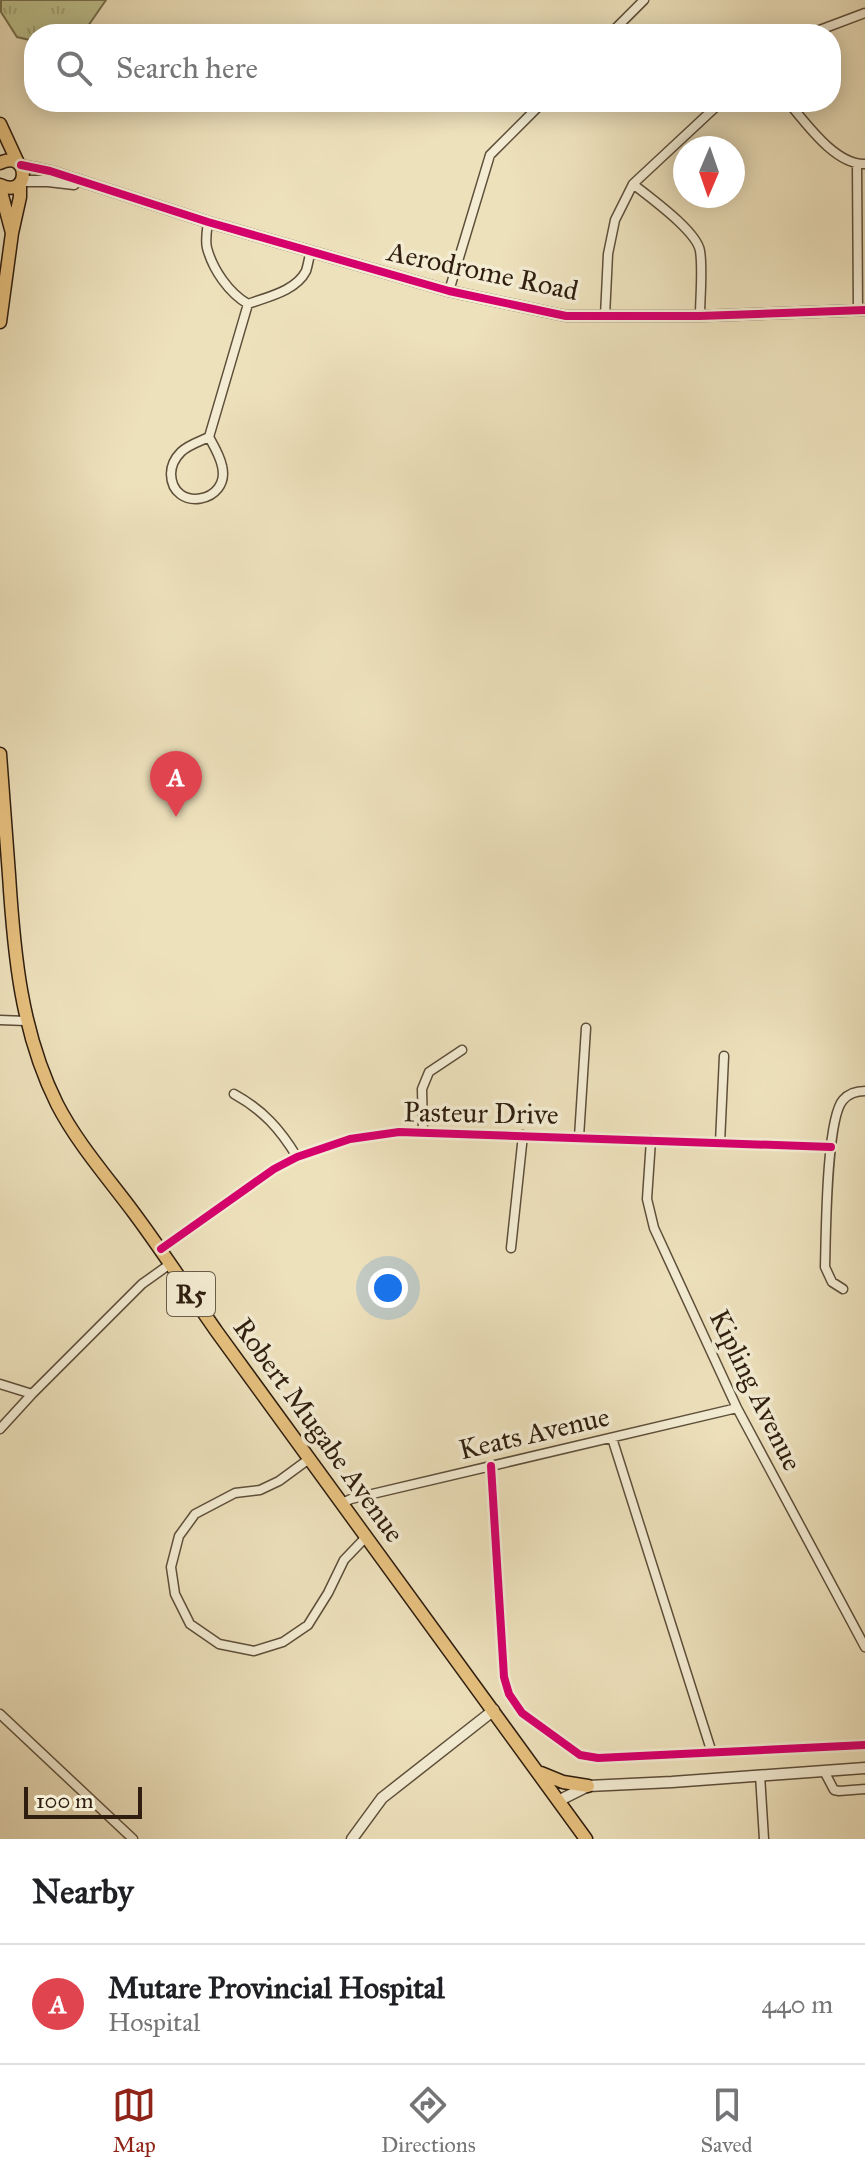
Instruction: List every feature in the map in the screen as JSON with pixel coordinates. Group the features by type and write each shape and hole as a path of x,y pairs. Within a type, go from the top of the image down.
{"highway":[{"path":"0,124 23,173 0,322"},
{"path":"1,162 10,160 19,164"},
{"path":"12,233 0,186 12,188 21,182"},
{"name":"Robert Mugabe Avenue","path":"0,754 12,928 20,989 26,1021 58,1106 309,1459 586,1839"},
{"path":"538,1771 563,1782 588,1786"}],"street":[{"path":"620,24 644,0"},
{"path":"836,24 865,13"},
{"path":"449,291 490,155 533,112"},
{"path":"605,316 608,254 615,220 633,184 710,112"},
{"path":"796,112 822,142 841,156 861,164 861,310"},
{"name":"Aerodrome Road","path":"19,164 449,291 566,316 700,316 861,310"},
{"name":"Aerodrome Road","path":"21,182 48,181 104,188"},
{"path":"633,184 696,239 700,251 700,316"},
{"path":"208,222 206,246 218,271 234,296 248,304 284,291 297,282 305,271 311,251"},
{"path":"209,437 182,450 172,465 173,487 181,495 192,499 206,498 217,490 223,477 223,468 209,437 248,304"},
{"path":"0,1020 26,1021"},
{"path":"579,1137 586,1028"},
{"path":"423,1131 422,1089 429,1072 462,1050"},
{"path":"720,1143 724,1056"},
{"path":"843,1289 832,1282 825,1267 834,1118 842,1101 855,1091 865,1091"},
{"path":"234,1094 252,1104 281,1131 297,1157"},
{"name":"Pasteur Drive","path":"161,1249 274,1169 311,1151 350,1139 423,1131 831,1147"},
{"path":"511,1248 523,1135"},
{"name":"Kipling Avenue","path":"651,1140 647,1199 654,1228 737,1408 865,1647"},
{"path":"0,1429 142,1284 170,1264"},
{"path":"0,1384 32,1394"},
{"name":"Keats Avenue","path":"342,1503 737,1408"},
{"path":"612,1438 712,1753"},
{"path":"309,1459 279,1481 260,1490 235,1493 195,1514 179,1536 171,1567 175,1594 190,1624 219,1644 254,1651 283,1642 308,1625 344,1560 366,1537"},
{"path":"491,1466 504,1677 509,1694 522,1713 580,1755 598,1758 865,1745"},
{"path":"352,1839 382,1798 494,1710"},
{"path":"0,1714 133,1839"},
{"path":"558,1801 588,1786 865,1768"},
{"path":"824,1771 834,1790 865,1789"},
{"path":"760,1775 764,1839"}],"green space":[{"path":"1,0 106,0 89,24 24,24 24,39 17,37 1,12"}],"cycle path":[{"path":"21,165 50,171 208,222 449,291 566,316 700,316 865,310"},
{"path":"161,1249 274,1169 297,1157 350,1139 399,1132 831,1147"},
{"path":"491,1466 504,1677 509,1694 522,1713 580,1755 598,1758 865,1745"}],"place":[{"name":"Mutare Provincial Hospital","path":"176,817"}]}
